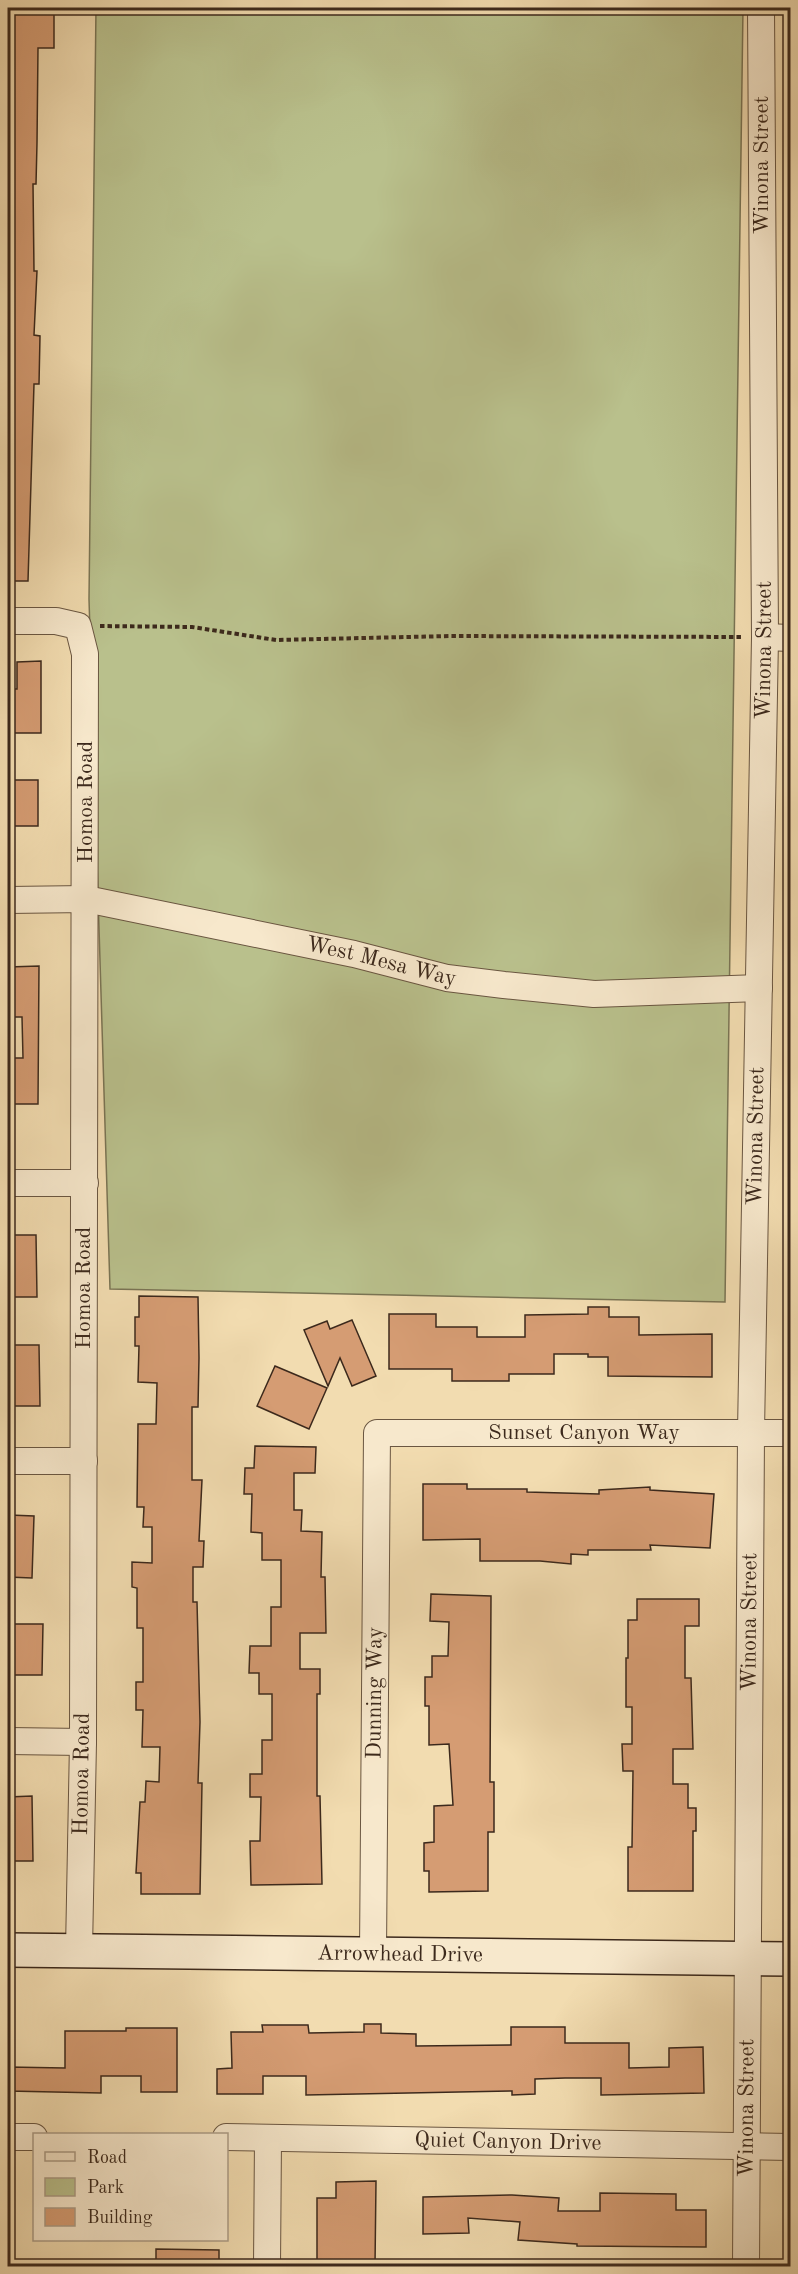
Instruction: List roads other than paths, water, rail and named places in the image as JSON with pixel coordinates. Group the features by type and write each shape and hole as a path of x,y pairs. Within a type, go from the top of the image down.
{"main road":[{"name":"Arrowhead Drive","path":"8,1950 790,1959"}],"street":[{"name":"Winona Street","path":"746,2266 752,1432 765,637 761,8"},
{"name":"Homoa Road","path":"8,621 56,621 78,626 85,654 83,1742 79,1950"},
{"path":"765,637 790,638"},
{"name":"West Mesa Way","path":"8,900 86,899 354,954 447,978 594,994 759,988"},
{"path":"8,1183 85,1183"},
{"name":"Sunset Canyon Way","path":"377,1432 790,1433"},
{"name":"Dunning Way","path":"373,1954 377,1432"},
{"path":"8,1461 84,1461"},
{"path":"8,1741 83,1742"},
{"path":"8,2137 33,2137"},
{"name":"Quiet Canyon Drive","path":"228,2137 790,2146"},
{"path":"267,2266 268,2138"}]}
